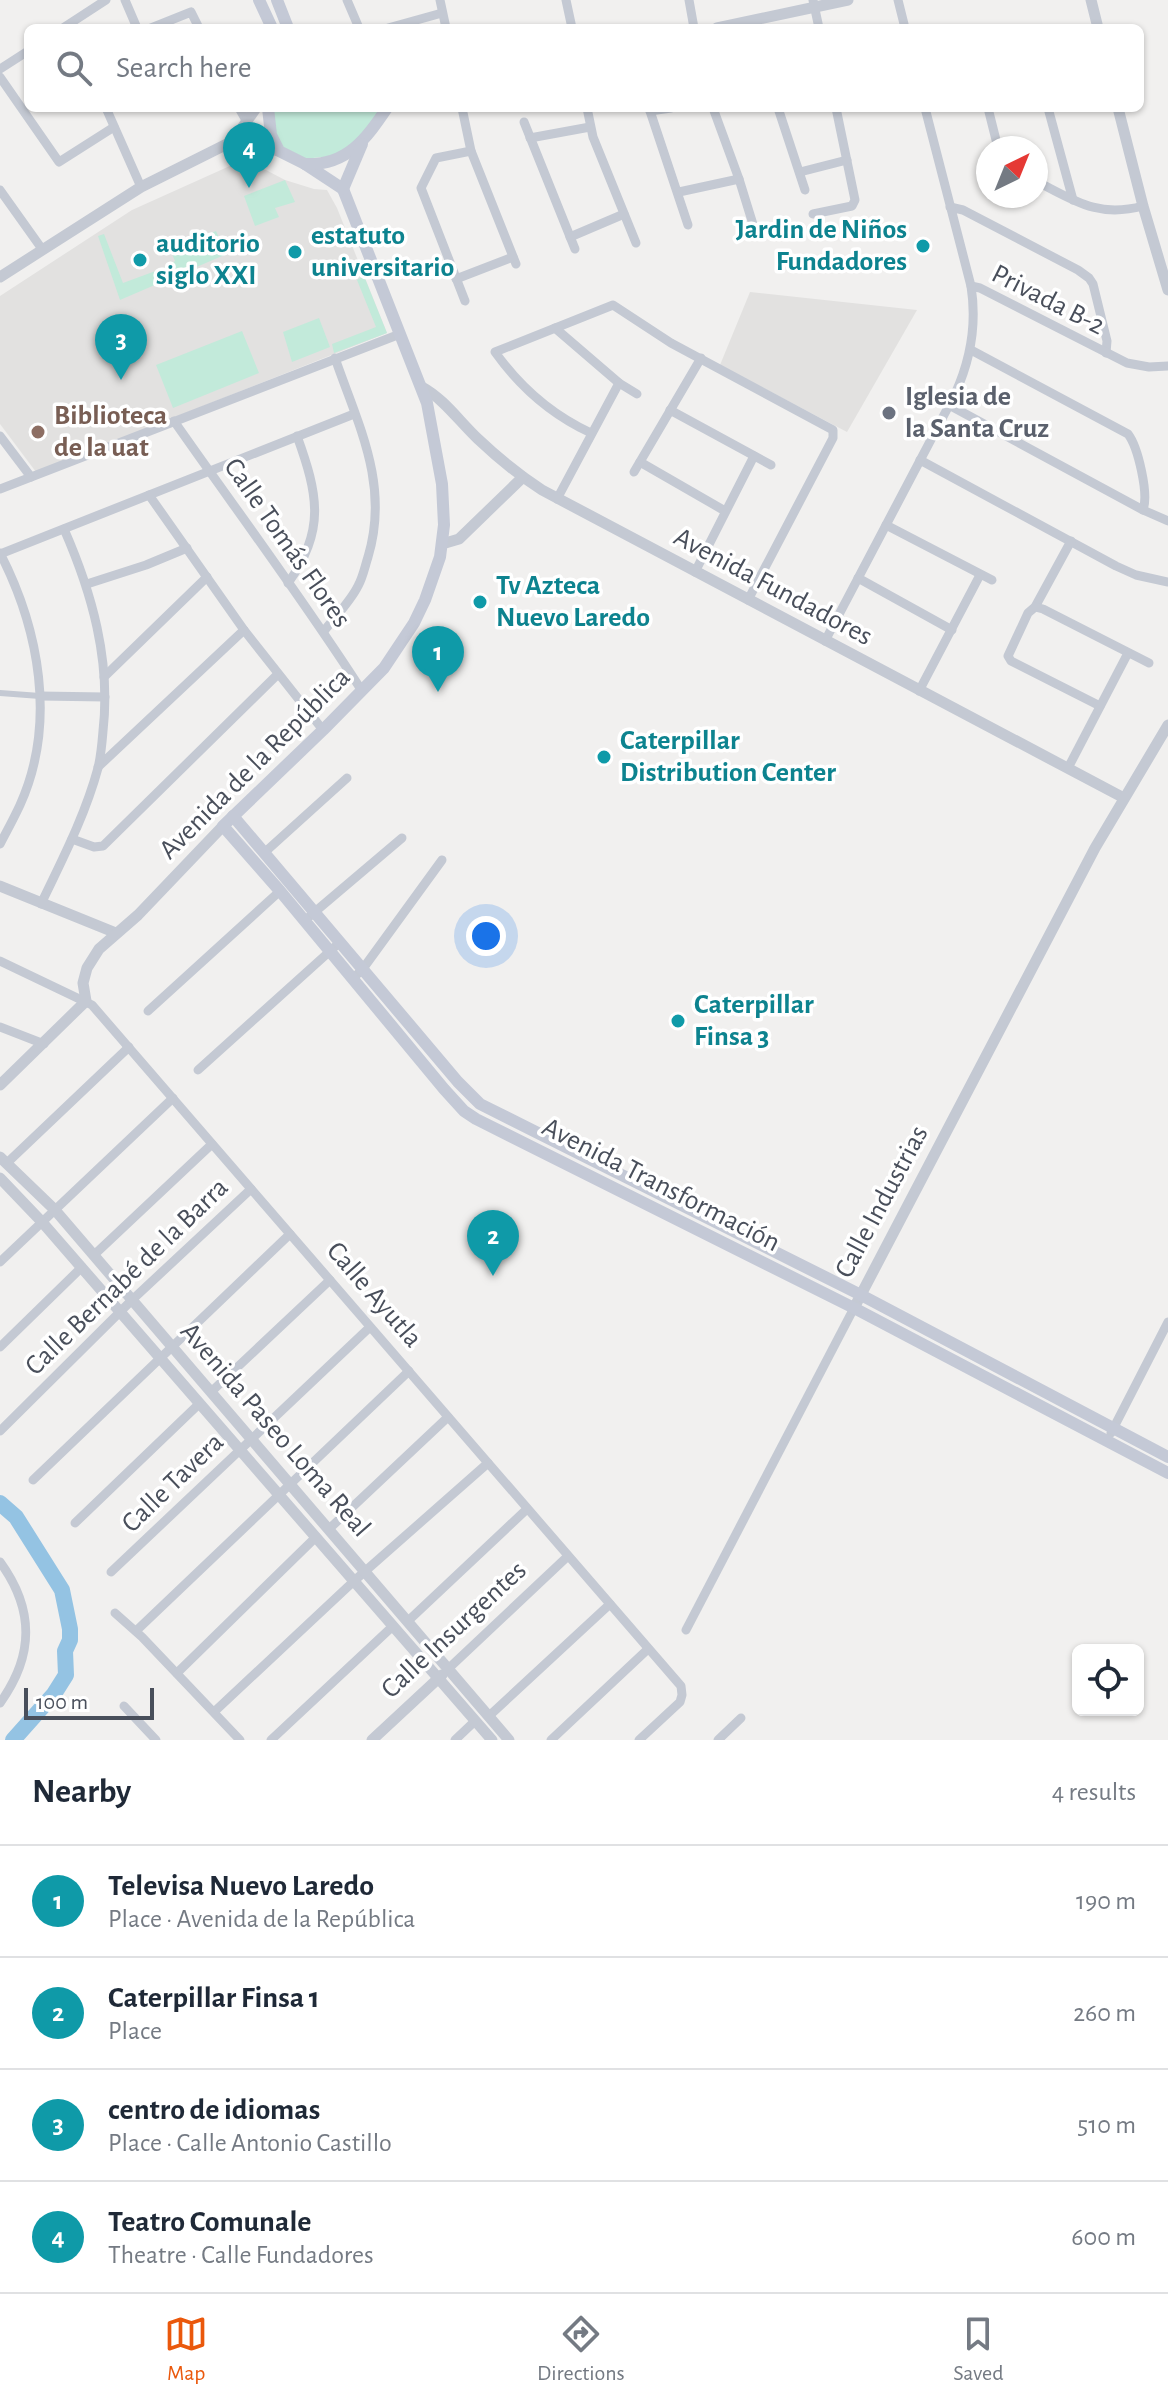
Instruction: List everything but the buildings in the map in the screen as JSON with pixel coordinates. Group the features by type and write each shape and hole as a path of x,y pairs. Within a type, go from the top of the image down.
{"main road":[{"path":"259,0 277,24"},
{"path":"277,0 278,24"},
{"path":"268,112 271,135 279,151 343,189 362,144 384,112"},
{"path":"305,164 328,162 362,144"},
{"name":"Avenida de la República","path":"223,826 384,668 414,623 436,573 442,544 444,506 440,464 422,387 343,189"},
{"name":"Avenida Transformación","path":"233,816 334,948 352,979 464,1111 854,1308 1168,1473"},
{"name":"Avenida Transformación","path":"223,826 280,891 309,917"},
{"name":"Avenida Transformación","path":"334,948 362,970 472,1097 489,1109 861,1295 1168,1457"},
{"path":"371,1002 380,990"},
{"path":"386,1020 397,1010"},
{"path":"406,1044 417,1035"},
{"path":"508,1135 515,1122"},
{"path":"627,1194 634,1182"},
{"path":"727,1244 733,1231"},
{"path":"820,1291 826,1278"},
{"path":"915,1340 921,1327"}],"street":[{"path":"72,24 106,0"},
{"path":"125,0 135,24"},
{"path":"347,0 357,24"},
{"path":"440,0 445,24"},
{"path":"566,0 571,24"},
{"path":"689,0 693,24"},
{"path":"733,24 814,4 848,0"},
{"path":"898,0 904,24"},
{"path":"1091,0 1097,24"},
{"path":"814,4 818,24"},
{"path":"161,24 191,12 197,24"},
{"path":"402,24 442,13"},
{"path":"0,69 24,54"},
{"path":"0,77 24,112"},
{"path":"24,112 59,162 114,127"},
{"path":"108,112 141,187"},
{"path":"241,112 247,122"},
{"path":"0,277 141,187 233,141 253,112"},
{"path":"456,279 515,260 471,151 463,112"},
{"path":"588,112 590,127 636,243"},
{"path":"651,112 688,225"},
{"path":"714,112 756,234"},
{"path":"779,112 805,190"},
{"path":"813,214 854,203 855,200 837,112"},
{"path":"825,641 963,378 971,350 974,329 971,286 926,112"},
{"path":"989,112 995,136"},
{"path":"1049,112 1073,200"},
{"path":"1119,112 1168,290"},
{"path":"524,122 575,249"},
{"path":"530,138 590,127"},
{"path":"233,141 279,151"},
{"path":"465,301 421,188 436,158 471,151"},
{"path":"800,172 847,160"},
{"path":"679,192 739,179"},
{"path":"1048,187 1096,209 1122,212 1143,206"},
{"path":"0,190 4,203 42,249"},
{"name":"Privada B-2","path":"950,207 963,210 1085,274 1093,284 1107,341 1106,353"},
{"path":"570,237 624,214"},
{"name":"Privada B-2","path":"971,286 1137,366 1168,366"},
{"path":"591,433 569,423 545,405 514,377 495,352 613,305 671,343 831,428 833,438 748,600"},
{"path":"555,328 619,383 637,394"},
{"path":"0,489 400,334"},
{"path":"971,350 1128,434 1134,445 1146,496 1143,510"},
{"path":"324,631 358,586 375,530 375,480 371,461 335,358"},
{"path":"634,472 701,358"},
{"path":"557,499 619,383"},
{"name":"Avenida Fundadores","path":"422,387 437,395 480,441 523,477 557,499 1124,798"},
{"path":"949,405 1168,521"},
{"path":"670,410 771,465"},
{"path":"0,844 21,804 29,780 37,742 40,696 37,660 27,614 0,553 354,414"},
{"name":"Calle Tomás Flores","path":"174,421 324,631 362,691"},
{"path":"0,436 31,477"},
{"path":"288,583 303,561 315,517 313,483 297,436"},
{"path":"695,572 754,456"},
{"path":"920,460 1136,575 1168,582"},
{"path":"640,462 725,511"},
{"path":"442,544 459,539 523,477"},
{"path":"149,495 277,675 323,730"},
{"path":"886,525 992,580"},
{"path":"41,904 72,839 98,767 105,697 104,661 95,613 87,584 64,529"},
{"path":"1071,541 1035,607 1028,613 1008,656 1011,661 1100,706"},
{"path":"87,584 187,548"},
{"path":"919,691 980,575"},
{"path":"104,677 207,577"},
{"path":"858,578 952,630"},
{"path":"1035,607 1149,663"},
{"path":"98,767 244,630"},
{"path":"1068,768 1128,653"},
{"path":"72,839 94,847 103,846 277,675"},
{"path":"0,693 105,697"},
{"name":"Calle Industrias","path":"686,1630 1095,848 1168,725"},
{"path":"264,853 347,778"},
{"name":"Avenida de la República","path":"86,1001 83,983 87,968 99,949 138,915 223,826"},
{"path":"309,917 402,838"},
{"path":"352,979 362,970 442,860"},
{"path":"0,886 116,933"},
{"path":"148,1011 280,891"},
{"path":"198,1070 334,948"},
{"name":"Calle Ayutla","path":"0,961 92,1005 681,1686 680,1702 639,1740"},
{"path":"0,1085 86,1001"},
{"path":"0,1027 44,1044"},
{"path":"4,1160 129,1047"},
{"path":"0,1262 173,1098"},
{"path":"94,1255 212,1144"},
{"name":"Avenida Paseo Loma Real","path":"4,1160 55,1210 509,1740"},
{"name":"Avenida Paseo Loma Real","path":"0,1178 82,1267 492,1740"},
{"name":"Calle Bernabé de la Barra","path":"0,1431 132,1300 251,1189"},
{"path":"33,1480 290,1234"},
{"path":"0,1347 82,1267"},
{"path":"211,1392 330,1280"},
{"path":"1107,1441 1168,1322"},
{"name":"Calle Tavera","path":"111,1572 370,1327"},
{"path":"136,1631 409,1371"},
{"path":"75,1523 200,1403"},
{"path":"329,1529 448,1417"},
{"path":"214,1712 354,1581 488,1463"},
{"path":"408,1621 527,1509"},
{"path":"177,1673 316,1537"},
{"name":"Calle Insurgentes","path":"372,1740 568,1556"},
{"path":"0,1562 16,1586 27,1629 21,1665 0,1703"},
{"path":"489,1716 610,1604"},
{"path":"115,1613 240,1740"},
{"path":"271,1740 393,1626"},
{"path":"551,1740 648,1649"},
{"path":"124,1706 156,1740"},
{"path":"718,1740 741,1718"},
{"path":"455,1740 475,1721"}],"shaded area":[{"path":"249,161 285,180 327,190 387,333 36,472 0,424 0,296 132,210 232,165"},
{"path":"750,292 917,310 847,432 720,365"}],"green space":[{"path":"272,112 383,112 360,141 334,156 302,159 277,143"},
{"path":"285,180 295,202 275,208 279,217 255,226 244,196"},
{"path":"216,231 220,240 224,239 229,253 120,300 98,236 104,234 123,283 169,266 175,261 172,254 211,240 209,234"},
{"path":"364,276 387,333 334,353 332,344 376,327 357,280"},
{"path":"319,318 330,347 292,362 283,332"},
{"path":"242,331 259,373 173,408 156,365"}],"waterway":[{"path":"0,1503 16,1517 62,1590 70,1629 70,1640 65,1651 66,1675 54,1694 13,1740"}],"place":[{"name":"Teatro Comunale","path":"249,188"},
{"name":"Jardin de Niños Fundadores","path":"923,246"},
{"name":"estatuto universitario","path":"295,252"},
{"name":"auditorio siglo XXI","path":"140,260"},
{"name":"centro de idiomas","path":"121,380"},
{"name":"Iglesia de la Santa Cruz","path":"889,413"},
{"name":"Biblioteca de la uat","path":"38,432"},
{"name":"Tv Azteca Nuevo Laredo","path":"480,602"},
{"name":"Televisa Nuevo Laredo","path":"438,692"},
{"name":"Caterpillar Distribution Center","path":"604,757"},
{"name":"Caterpillar Finsa 3","path":"678,1021"},
{"name":"Caterpillar Finsa 1","path":"493,1276"}]}
